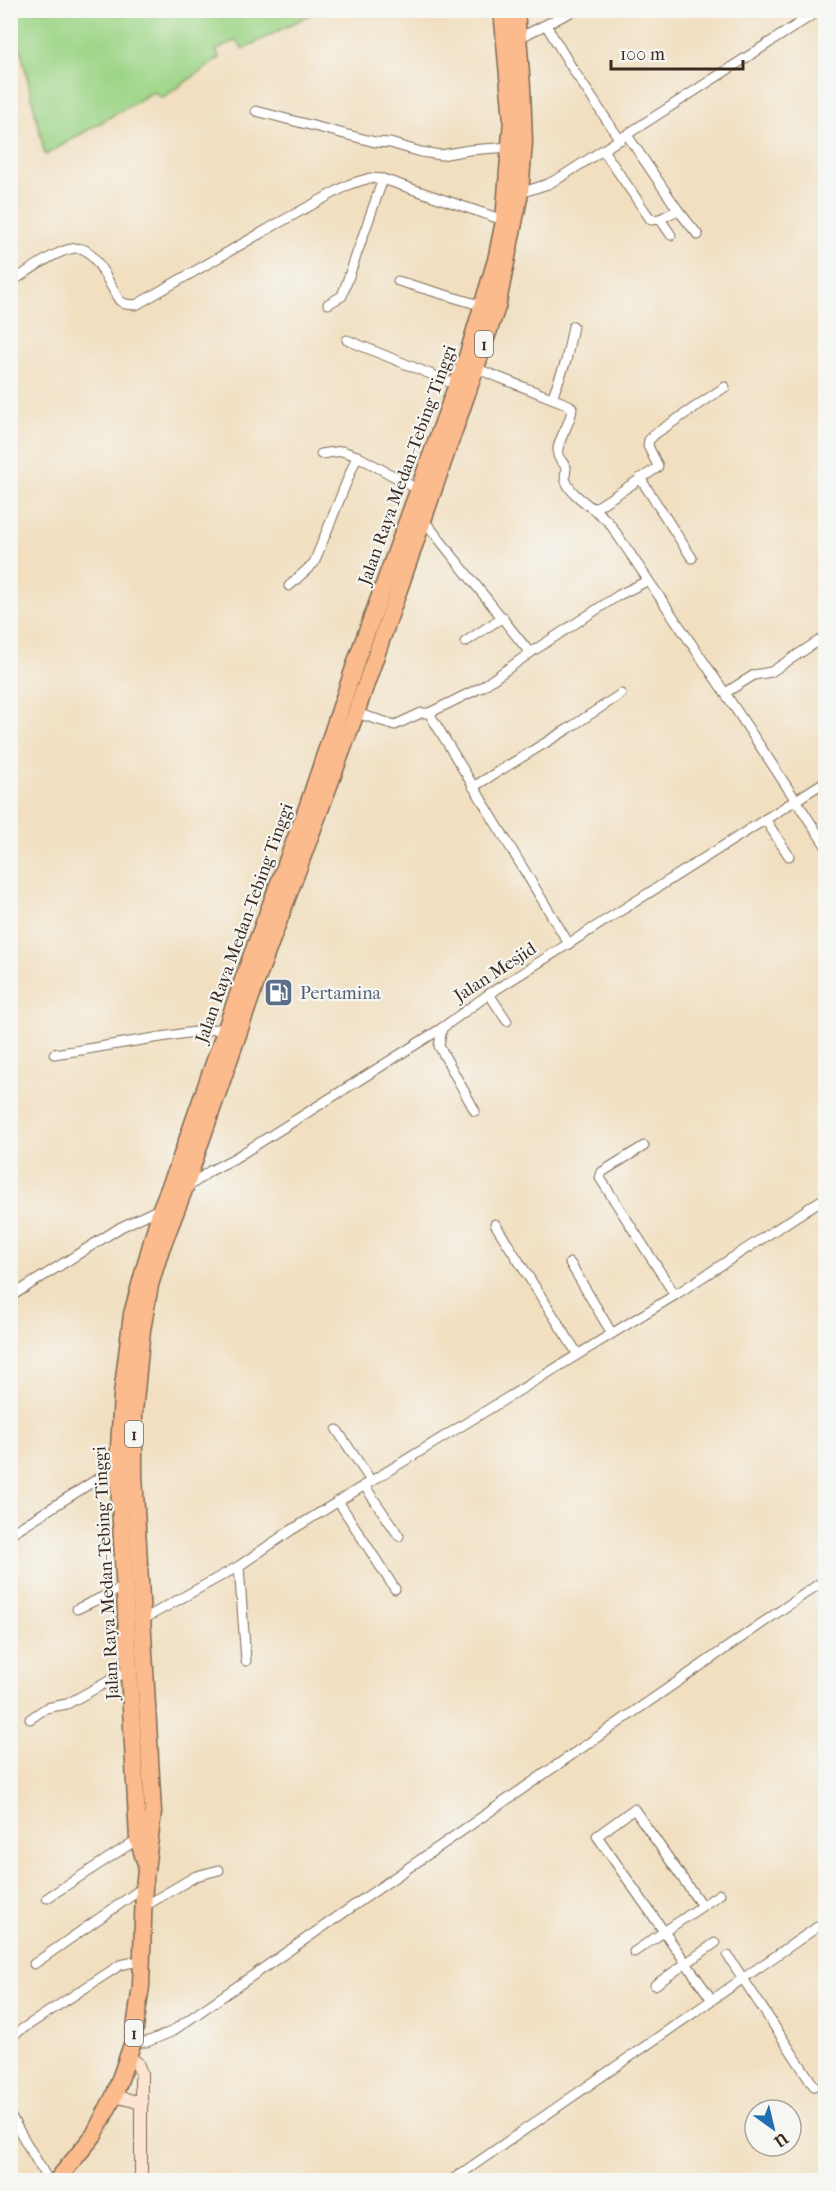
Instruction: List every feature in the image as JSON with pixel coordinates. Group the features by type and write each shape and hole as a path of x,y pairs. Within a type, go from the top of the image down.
{"highway":[{"name":"Jalan Raya Medan-Tebing Tinggi","path":"146,1865 138,1839 118,1466 129,1329 138,1286 161,1208 227,1028 249,960 422,519 497,307 509,222 511,147 509,74 502,10"},
{"name":"Jalan Raya Medan-Tebing Tinggi","path":"57,2181 94,2135 114,2096 131,2049 141,1986 144,1887 153,1812 134,1474 134,1412 142,1329 150,1285 264,962 356,712 365,661 419,490 520,193 524,142 516,10"}],"street":[{"path":"519,38 574,10"},
{"path":"520,193 548,184 624,138 820,10"},
{"path":"546,25 572,68 698,235"},
{"path":"255,111 421,152 447,155 470,150 511,147"},
{"path":"603,150 651,220 660,219 678,210"},
{"path":"10,283 61,252 79,248 92,256 119,300 124,304 136,305 350,184 370,178 383,179 509,222"},
{"path":"328,304 342,296 383,179"},
{"path":"660,219 671,235"},
{"path":"398,281 483,306"},
{"path":"552,398 566,361 573,326"},
{"path":"347,340 456,385"},
{"path":"475,368 569,405 573,412 558,449 559,458 566,467 565,480 570,488 603,515 610,524 825,846"},
{"path":"594,509 658,467 648,446 650,440 725,387"},
{"path":"321,454 342,451 357,456 419,490"},
{"path":"289,586 314,563 357,456"},
{"path":"640,478 693,558"},
{"path":"422,519 530,653"},
{"path":"356,712 396,725 421,713 429,713 482,687 619,595 647,581"},
{"path":"465,642 503,617"},
{"path":"725,693 754,675 771,672 825,636"},
{"path":"473,787 621,694"},
{"path":"429,713 569,944"},
{"name":"Jalan Mesjid","path":"184,1190 210,1171 235,1158 442,1028 489,994 825,781"},
{"path":"765,819 789,856"},
{"path":"489,994 507,1021"},
{"path":"54,1054 139,1042 188,1032 227,1028"},
{"path":"442,1028 439,1046 475,1111"},
{"path":"644,1146 602,1172 600,1178 675,1294"},
{"path":"142,1620 239,1566 338,1501 675,1294 825,1197"},
{"path":"10,1297 121,1227 161,1208"},
{"path":"495,1224 577,1353"},
{"path":"570,1263 611,1332"},
{"path":"337,1430 399,1536"},
{"path":"10,1534 118,1466"},
{"path":"338,1501 395,1589"},
{"path":"239,1566 246,1661"},
{"path":"141,2181 141,2073 131,2049 171,2032 825,1579"},
{"path":"77,1609 126,1586"},
{"path":"30,1719 46,1708 67,1704 129,1670"},
{"path":"702,1906 634,1809 597,1836 712,2000"},
{"path":"47,1898 138,1839"},
{"path":"144,1908 196,1876 219,1870"},
{"path":"34,1964 144,1887"},
{"path":"634,1952 720,1894"},
{"path":"452,2181 825,1921"},
{"path":"656,1985 715,1943"},
{"path":"728,1956 814,2086"},
{"path":"10,2037 112,1970 128,1963 142,1964"},
{"path":"114,2096 142,2103"},
{"path":"10,2115 48,2181"}],"green space":[{"path":"12,10 317,11 243,49 237,40 216,50 220,58 162,98 153,92 45,155"}],"place":[{"name":"Pertamina","path":"279,993"}]}
